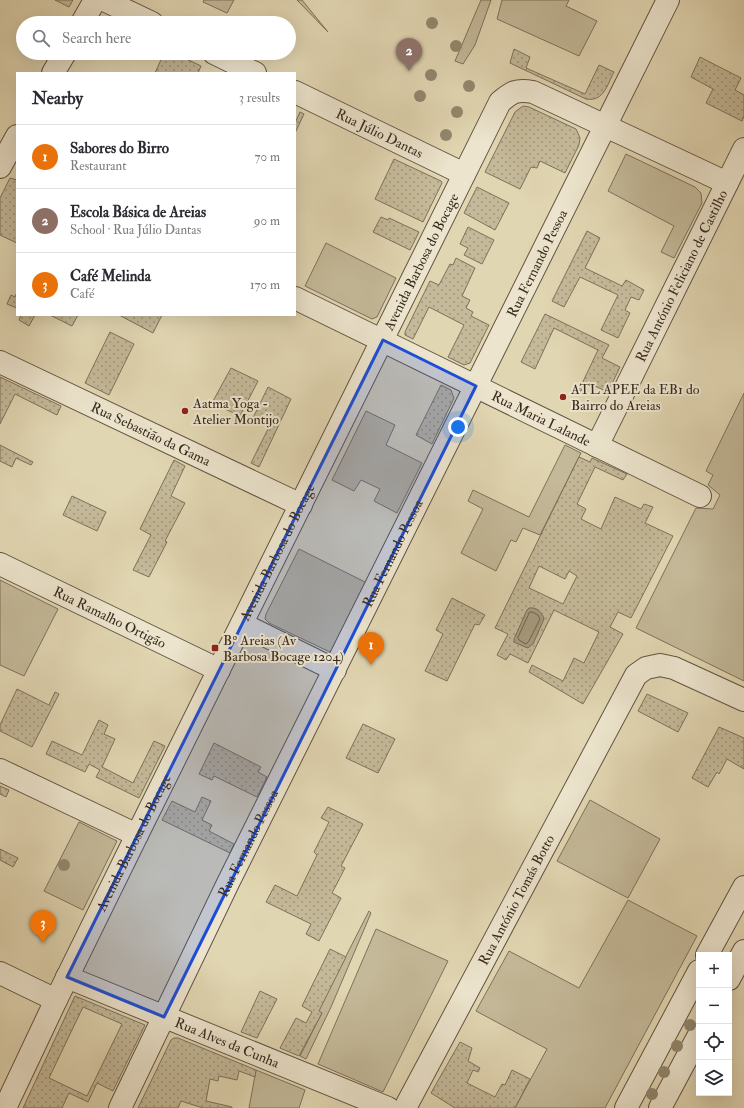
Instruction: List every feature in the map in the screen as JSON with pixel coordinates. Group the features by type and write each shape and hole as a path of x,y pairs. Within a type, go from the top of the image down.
{"street":[{"path":"86,16 96,0"},
{"path":"104,0 137,16"},
{"name":"Rua Fernando Pessoa","path":"120,1108 228,884 668,0"},
{"path":"54,72 61,60"},
{"path":"228,60 253,72"},
{"name":"Avenida Barbosa do Bocage","path":"5,1108 136,836 500,102 512,92 521,90 533,92 727,183"},
{"name":"Rua Júlio Dantas","path":"296,92 464,174"},
{"path":"6,160 16,138"},
{"name":"Rua António Feliciano de Castilho","path":"597,446 744,149"},
{"name":"Rua Maria Lalande","path":"296,298 700,496"},
{"name":"Rua Sebastião da Gama","path":"0,362 301,505"},
{"name":"Rua Ramalho Ortigão","path":"0,564 219,670"},
{"path":"242,624 335,670"},
{"name":"Rua António Tomás Botto","path":"405,1108 636,675 646,668 660,665 674,668 744,700"},
{"path":"0,770 136,836"},
{"path":"710,952 744,887"},
{"path":"732,973 744,951"},
{"path":"0,973 56,1000"},
{"name":"Rua Alves da Cunha","path":"67,977 388,1108"},
{"path":"626,1108 696,977"},
{"path":"660,1108 696,1041"}],"highlighted area":[{"path":"383,340 476,386 164,1017 67,977"}],"shaded area":[{"path":"55,0 73,0 69,7"},
{"path":"204,0 234,0 227,13 203,2"},
{"path":"297,0 302,0 328,32"},
{"path":"481,0 491,0 475,45 463,64 455,61"},
{"path":"502,0 569,0 566,6 597,21 579,56 497,19"},
{"path":"514,49 530,57 526,68 585,94 599,65 614,72 607,87 601,95 597,98 586,99 510,63"},
{"path":"700,57 741,78 735,90 744,95 744,116 742,121 706,103 713,89 691,77"},
{"path":"161,60 189,60 201,66 198,72 155,72"},
{"path":"523,106 529,107 576,129 580,138 579,145 565,173 540,161 537,168 531,167 520,189 485,172 515,112"},
{"path":"300,112 304,114 296,131 296,121"},
{"path":"626,154 695,187 701,193 702,203 674,258 661,252 674,226 608,191"},
{"path":"394,159 441,181 442,183 423,222 375,199"},
{"path":"10,178 16,180 16,243 0,235 0,198"},
{"path":"477,187 509,203 495,230 464,213"},
{"path":"381,217 388,220 389,218 419,232 410,250 373,232"},
{"path":"468,227 494,240 482,264 464,255 468,248 460,244"},
{"path":"587,231 600,238 585,268 622,286 626,280 644,290 639,300 631,297 625,310 630,313 618,338 601,330 618,295 580,277 564,307 552,301"},
{"path":"326,243 396,278 377,317 372,319 305,286"},
{"path":"456,258 475,268 462,296 470,300 466,308 473,312 471,316 489,325 470,363 464,365 448,357 464,325 429,307 413,339 405,335 405,332 430,281 439,285 450,264 453,265"},
{"path":"16,294 16,308 7,304 11,295 15,297"},
{"path":"545,314 609,345 602,358 620,367 608,392 586,382 581,391 579,390 598,350 554,328 535,369 521,362"},
{"path":"21,316 34,316 29,326 19,320"},
{"path":"52,316 77,316 72,326"},
{"path":"121,316 162,316 153,333"},
{"path":"110,332 134,344 109,395 85,383"},
{"path":"231,368 258,381 240,416 212,403"},
{"path":"0,377 61,406 57,415 15,394 0,424"},
{"path":"441,385 451,390 454,398 432,444 416,435"},
{"path":"268,387 291,399 259,467 251,463 269,427 253,418"},
{"path":"744,393 744,681 636,628 696,508 713,509 720,495 708,485 713,475 706,471"},
{"path":"366,411 395,425 386,445 422,463 397,513 374,501 380,489 361,480 354,491 332,480"},
{"path":"0,445 33,462 31,465 16,458 12,467 0,461"},
{"path":"565,445 581,453 540,535 523,528 516,542 511,540 496,571 461,553 483,509 468,501 473,490 529,517"},
{"path":"579,457 590,462 592,458 627,474 623,480 595,467 577,504 586,509 581,519 601,529 615,497 641,509 644,504 653,507 645,523 673,536 631,618 618,612 610,627 623,634 583,704 529,672 532,665 563,681 574,658 584,663 599,632 554,610 528,663 510,654 506,660 497,655 508,634 495,628","holes":["539,566 565,579 569,571 577,576 563,604 529,588"]},
{"path":"174,460 185,466 171,496 185,503 165,541 167,542 149,577 133,570 151,535 140,529"},
{"path":"72,496 106,512 97,531 63,515"},
{"path":"299,549 367,583 332,653 269,623 265,619 266,614"},
{"path":"0,580 58,609 24,676 0,665"},
{"path":"452,598 485,615 479,625 475,624 447,681 425,671 443,634 436,630"},
{"path":"17,689 49,705 55,692 59,694 32,747 0,731 0,725"},
{"path":"647,694 688,713 678,732 638,711"},
{"path":"99,720 108,725 104,734 115,739 102,767 133,783 154,741 165,746 139,798 96,777 100,770 89,764 85,772 46,754 52,741 82,755"},
{"path":"363,724 395,739 378,773 346,758"},
{"path":"719,727 744,738 744,769 727,759 719,774 717,772 708,787 692,778"},
{"path":"214,743 261,767 258,772 267,777 257,797 214,776 212,780 199,774"},
{"path":"0,786 9,790 6,797 0,794"},
{"path":"202,797 211,801 202,820 212,825 209,831 234,844 230,853 162,820 172,801 195,812"},
{"path":"590,800 660,839 628,898 557,861"},
{"path":"328,807 363,824 341,866 345,868 332,893 341,898 319,941 306,934 311,924 266,902 275,885 297,896 317,855 314,852 329,822 321,818"},
{"path":"79,822 117,841 83,910 44,891"},
{"path":"0,849 18,858 13,867 0,860"},
{"path":"628,900 697,936 605,1108 515,1108 547,1049 476,1011 509,951 579,988"},
{"path":"369,911 371,913 331,1007 306,1059 300,1056 322,1013 318,1011"},
{"path":"376,929 448,961 383,1092 318,1064"},
{"path":"330,949 346,957 319,1011 322,1013 299,1056 280,1048 296,1018 306,1023 312,1012 302,1006"},
{"path":"260,991 277,999 257,1038 241,1032"},
{"path":"75,996 145,1025 113,1091 97,1083 88,1102 69,1093 62,1108 23,1108","holes":["83,1007 122,1024 87,1096 49,1078"]},
{"path":"178,1038 256,1070 255,1077 239,1071 237,1080 219,1076 218,1081 210,1079 206,1101 232,1108 203,1108 181,1101 178,1108 138,1108 171,1040"},
{"path":"460,1042 472,1048 468,1061 480,1068 478,1072 473,1070 467,1083 495,1097 502,1084 505,1085 512,1070 530,1079 515,1108 455,1108 431,1093"},
{"path":"256,1070 305,1090 299,1108 249,1108"}],"water":[{"path":"529,608 539,610 544,619 533,644 528,648 514,642 514,639"}],"place":[{"name":"Escola Básica de Areias","path":"409,71"},
{"name":"ATL APEE da EB1 do Bairro do Areias","path":"563,397"},
{"name":"Aatma Yoga - Atelier Montijo","path":"185,411"},
{"name":"Bº Areias (Av Barbosa Bocage 1204)","path":"215,648"},
{"name":"Sabores do Birro","path":"371,665"},
{"name":"Café Melinda","path":"43,943"}]}
